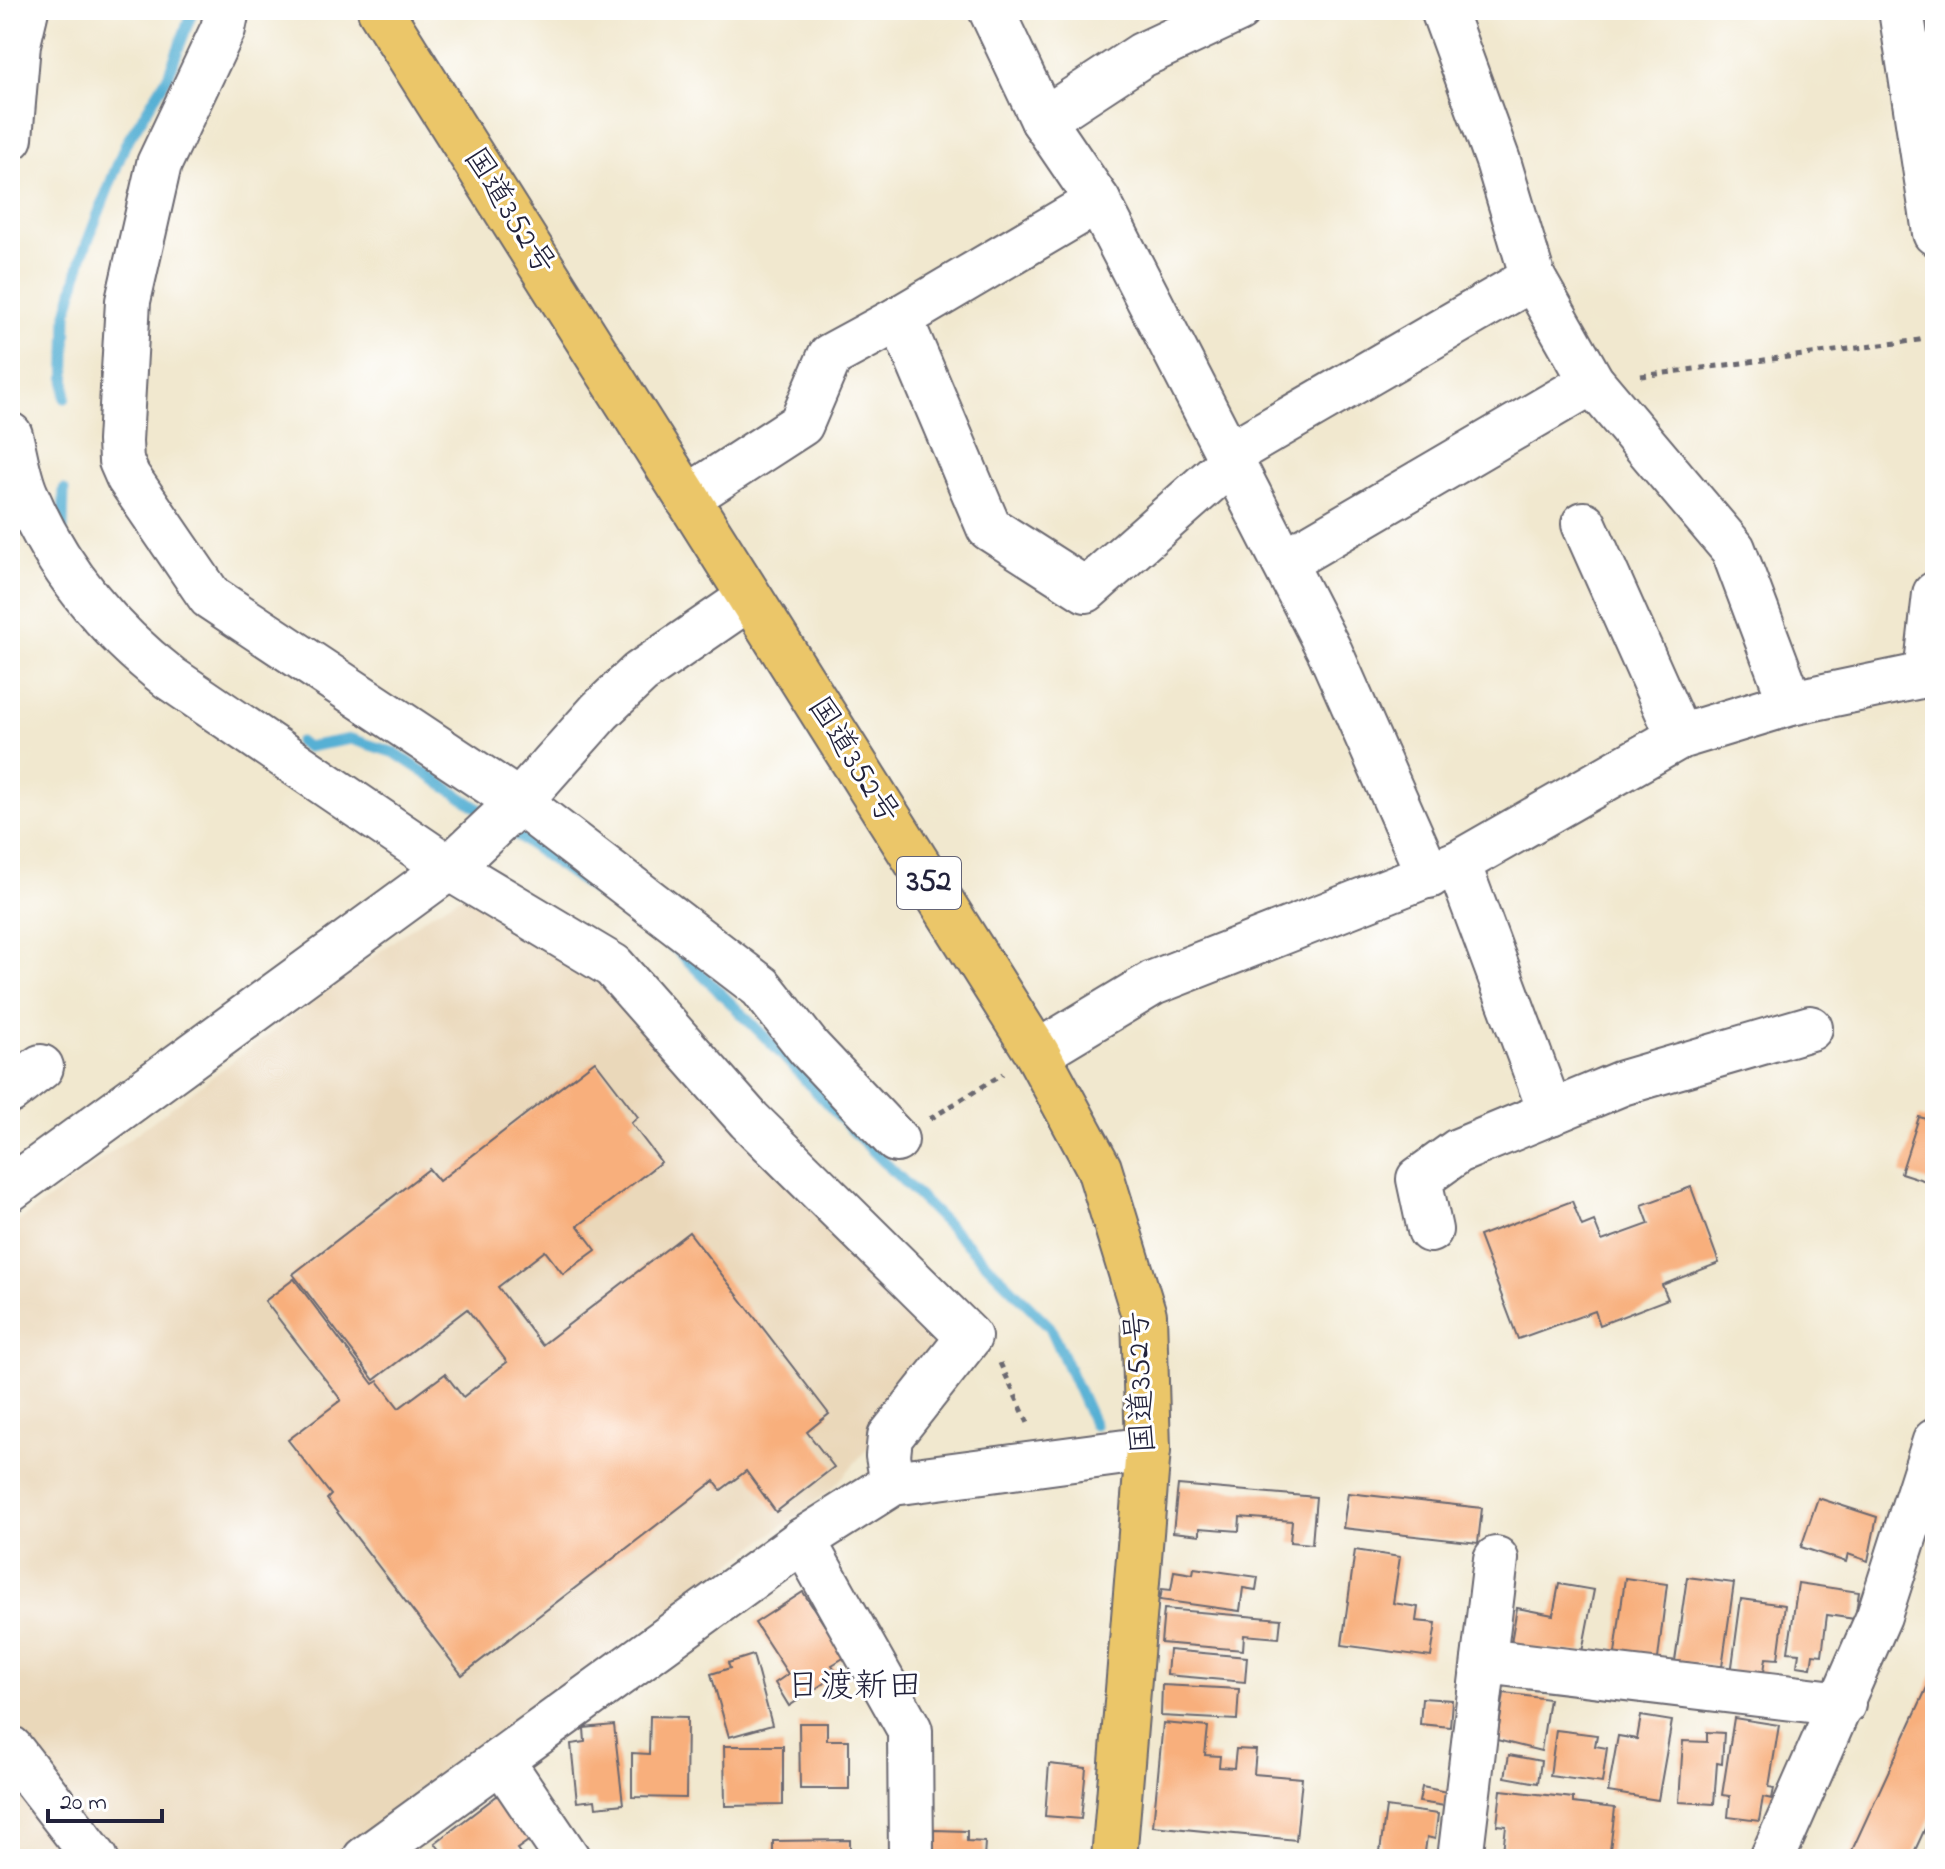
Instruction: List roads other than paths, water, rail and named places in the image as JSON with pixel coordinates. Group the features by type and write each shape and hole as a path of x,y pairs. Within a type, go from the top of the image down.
{"highway":[{"name":"国道352号","path":"380,10 1037,1053 1099,1168 1144,1315 1148,1449 1114,1859"}],"street":[{"path":"10,138 18,44 26,10"},
{"path":"227,10 223,29 159,164 128,301 121,461 210,597 506,814 761,987 809,1048 896,1140"},
{"path":"991,10 1043,120 1098,201 1443,869 1551,1113"},
{"path":"1043,120 1142,55 1238,10"},
{"path":"1443,10 1498,161 1533,278 1592,382 1733,549 1791,703"},
{"path":"1901,10 1935,233"},
{"path":"687,498 801,424 830,356 1098,201"},
{"path":"900,318 989,528 1086,590 1230,458 1533,278"},
{"path":"1284,562 1592,382"},
{"path":"10,435 26,494 64,564 127,644 170,678 449,868 613,966 749,1120 969,1337 890,1437 888,1456 893,1483"},
{"path":"1584,524 1679,737"},
{"path":"1037,1053 1153,983 1443,869 1679,737 1791,703 1931,674 1935,594"},
{"path":"10,1189 449,868 506,814 600,711 640,673 749,598"},
{"path":"1430,1230 1419,1179 1458,1151 1622,1083 1810,1028"},
{"path":"1772,1859 1843,1704 1879,1616 1935,1441"},
{"path":"365,1859 803,1540 893,1483 1148,1449"},
{"path":"803,1540 910,1730 911,1859"},
{"path":"1460,1859 1496,1559"},
{"path":"1484,1661 1843,1704"},
{"path":"10,1748 96,1859"},
{"path":"501,1760 568,1859"}],"waterway":[{"path":"65,398 67,314 83,253 125,145 168,76 193,10"},
{"path":"63,529 64,490"},
{"path":"299,742 307,747 351,739 395,753 490,816"},
{"path":"504,826 676,949 768,1040 850,1128 1050,1327 1094,1425"}],"district":[{"name":"日渡新田","path":"854,1688"}]}
